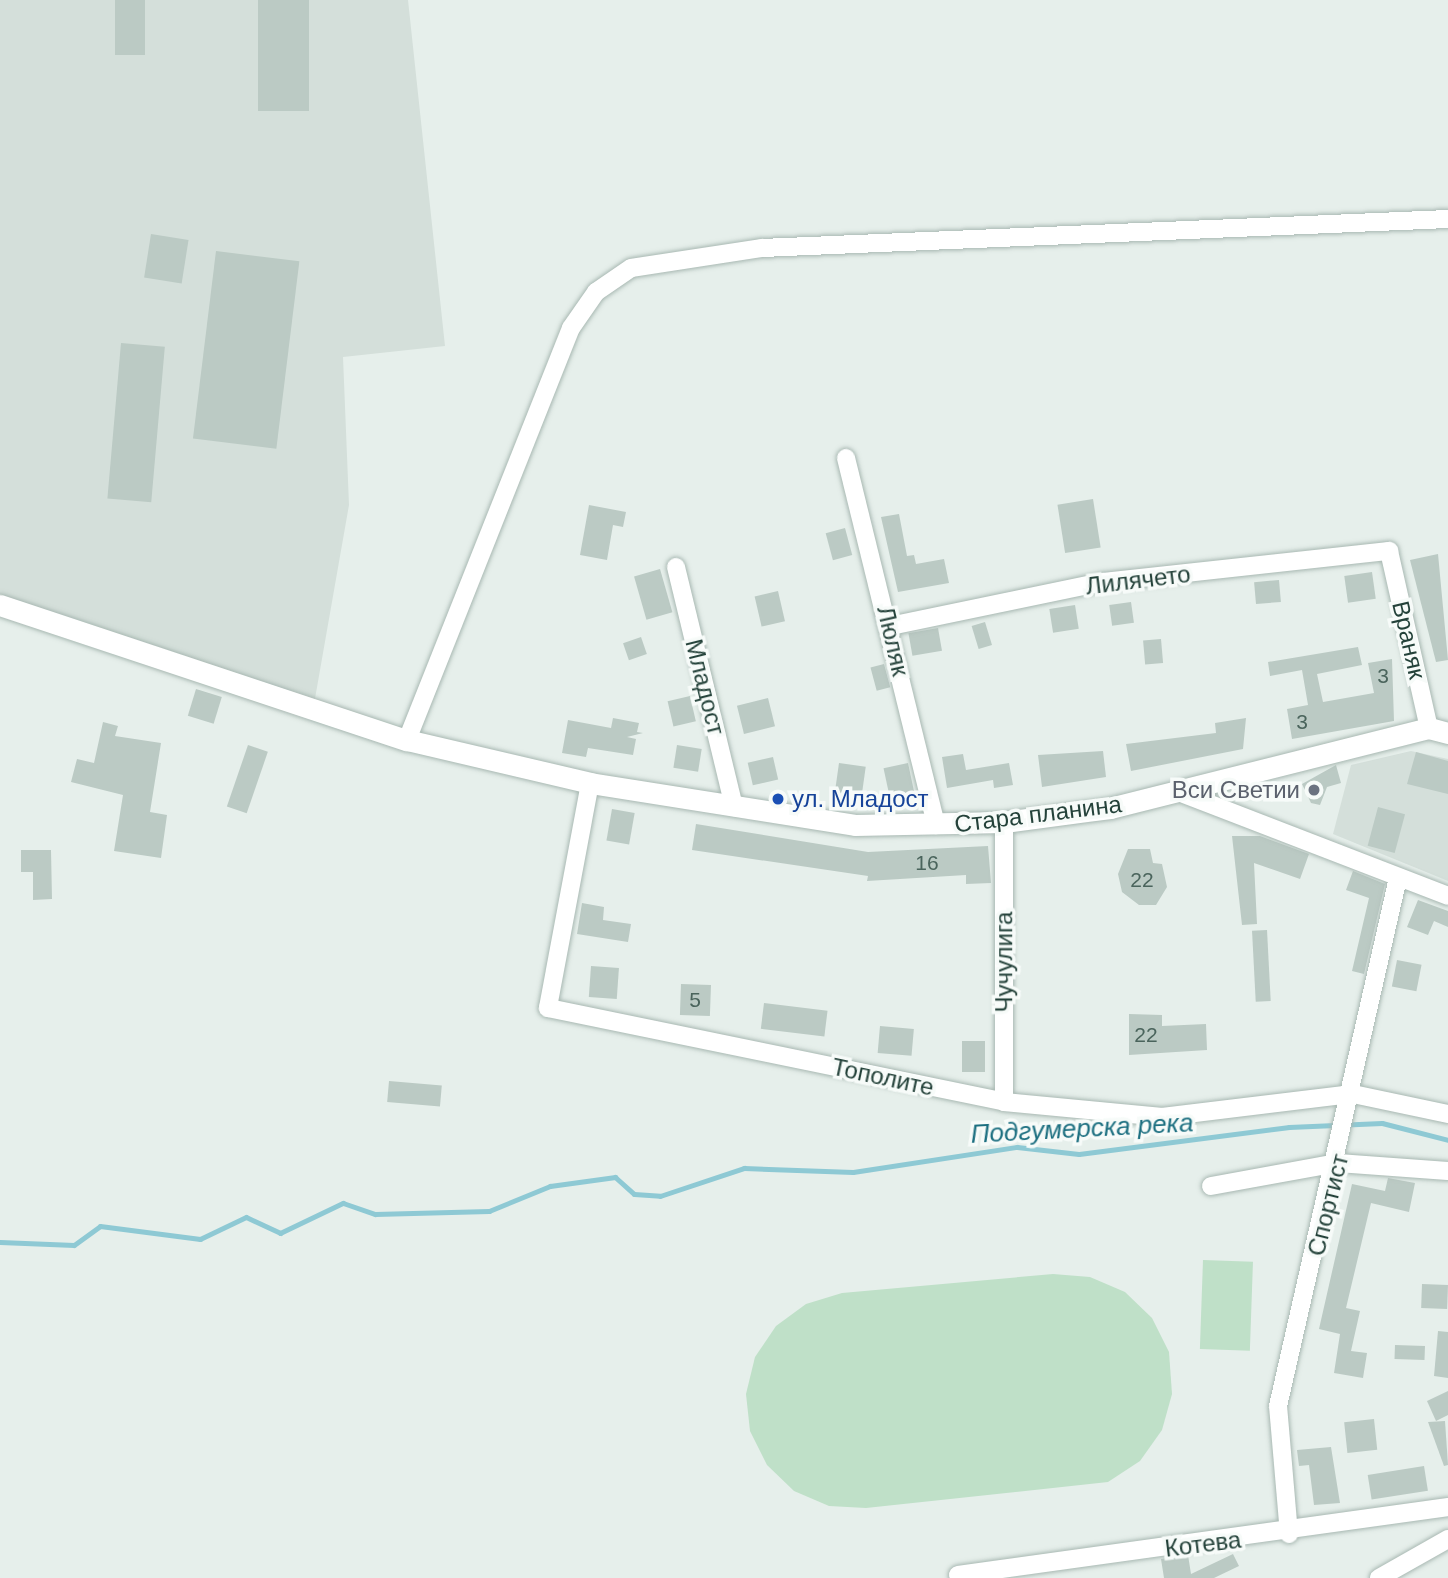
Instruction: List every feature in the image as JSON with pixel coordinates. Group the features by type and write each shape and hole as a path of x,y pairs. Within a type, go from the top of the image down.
{"street":[{"path":"407,740 571,328 596,292 631,268 762,247 1448,219"},
{"name":"Люляк","path":"846,458 890,626 936,825"},
{"name":"Лилячето","path":"890,626 1103,582 1389,551"},
{"name":"Враняк","path":"1389,551 1438,731"},
{"name":"Младост","path":"676,567 734,807"},
{"name":"Стара планина","path":"0,605 407,740 590,783 855,825 1004,822 1184,794 1438,731"},
{"name":"Тополите","path":"590,783 548,1009 1004,1102 1162,1117 1353,1094 1448,1114"},
{"path":"1184,794 1448,897"},
{"name":"Чучулига","path":"1004,822 1004,1102"},
{"name":"Спортист","path":"1289,1534 1278,1406 1345,1133 1398,878"},
{"path":"1211,1186 1338,1163 1448,1171"},
{"name":"Котева","path":"958,1575 1289,1534 1448,1507"},
{"path":"1379,1578 1448,1539"}],"shaded area":[{"path":"0,0 408,0 445,346 343,357 349,505 313,710 0,605"},
{"path":"1411,751 1448,759 1448,881 1333,834 1351,765"}],"green space":[{"path":"1203,1260 1253,1262 1250,1351 1200,1349"},
{"path":"1053,1274 1090,1277 1125,1292 1152,1318 1169,1352 1172,1394 1162,1430 1140,1461 1108,1482 866,1508 829,1506 794,1491 767,1465 750,1431 746,1394 755,1357 776,1326 806,1304 842,1293"}],"building":[{"path":"115,0 145,0 145,55 115,55"},
{"path":"258,0 309,0 309,111 258,111"},
{"path":"151,234 189,240 182,283 144,277"},
{"path":"216,251 299,261 276,449 193,439"},
{"path":"121,343 165,347 151,502 107,498"},
{"path":"1093,499 1101,547 1065,553 1057,505"},
{"path":"589,505 626,512 623,527 613,525 607,560 580,555"},
{"path":"899,514 907,556 914,555 916,564 944,559 949,583 898,592 881,517"},
{"path":"845,528 852,555 833,560 826,533"},
{"path":"1438,554 1448,660 1436,662 1410,560"},
{"path":"660,569 672,612 646,620 634,576"},
{"path":"1372,572 1376,599 1348,603 1344,576"},
{"path":"1279,580 1281,602 1256,604 1254,582"},
{"path":"778,591 785,621 762,627 755,596"},
{"path":"1131,602 1134,623 1112,626 1109,605"},
{"path":"1075,605 1079,629 1053,633 1049,609"},
{"path":"985,622 992,645 979,649 972,626"},
{"path":"938,628 942,651 912,656 908,633"},
{"path":"641,637 647,654 629,660 623,643"},
{"path":"1161,639 1163,663 1145,664 1143,641"},
{"path":"1358,647 1362,665 1317,674 1323,702 1374,693 1368,663 1392,659 1394,721 1292,739 1287,709 1308,705 1302,670 1270,676 1268,662"},
{"path":"884,664 890,687 877,691 870,668"},
{"path":"196,689 222,697 214,724 188,716"},
{"path":"690,696 696,721 673,727 668,701"},
{"path":"768,698 775,726 744,734 737,706"},
{"path":"613,718 639,723 637,732 643,733 627,737 636,739 633,755 588,748 586,757 562,753 568,720 611,728"},
{"path":"1246,718 1243,749 1131,771 1126,744 1216,733 1215,723"},
{"path":"103,722 118,726 115,736 161,743 150,812 167,815 161,858 114,851 123,795 71,782 77,759 94,763"},
{"path":"248,745 268,752 247,813 227,806"},
{"path":"677,745 702,749 698,772 673,768"},
{"path":"1103,751 1106,777 1042,787 1038,755"},
{"path":"1416,752 1448,761 1448,794 1407,784"},
{"path":"963,754 966,770 1009,763 1013,785 994,788 993,780 947,788 942,757"},
{"path":"773,757 778,779 753,785 748,763"},
{"path":"839,763 866,767 862,796 835,793"},
{"path":"908,763 914,791 890,797 884,768"},
{"path":"1336,765 1341,783 1327,787 1320,805 1311,803 1302,784"},
{"path":"1378,807 1405,814 1395,853 1368,846"},
{"path":"612,809 635,813 629,845 606,841"},
{"path":"696,824 868,852 988,846 991,883 966,884 966,875 867,881 868,876 692,850"},
{"path":"1232,836 1260,836 1309,854 1300,879 1254,863 1257,924 1242,925"},
{"path":"1128,849 1150,849 1153,863 1162,864 1167,887 1156,905 1139,905 1122,892 1118,874"},
{"path":"21,850 51,850 52,899 33,900 33,872 21,872"},
{"path":"1353,871 1385,884 1364,974 1352,971 1369,898 1346,890"},
{"path":"1418,900 1448,911 1448,927 1434,921 1428,935 1407,927"},
{"path":"582,903 604,907 603,920 631,924 628,942 577,934"},
{"path":"1267,930 1271,1001 1256,1002 1252,931"},
{"path":"1397,960 1422,965 1416,991 1392,987"},
{"path":"591,966 619,968 617,999 589,997"},
{"path":"681,984 711,985 710,1016 680,1015"},
{"path":"764,1003 828,1011 824,1037 761,1029"},
{"path":"1129,1014 1162,1015 1162,1026 1206,1024 1207,1050 1129,1055"},
{"path":"880,1026 914,1029 912,1056 878,1053"},
{"path":"962,1041 985,1041 985,1072 962,1072"},
{"path":"389,1081 442,1086 440,1107 387,1102"},
{"path":"1388,1178 1415,1183 1409,1212 1371,1203 1346,1308 1360,1311 1351,1351 1367,1353 1363,1378 1334,1373 1340,1334 1319,1329 1352,1184 1385,1191"},
{"path":"1422,1284 1448,1285 1447,1309 1421,1308"},
{"path":"1438,1331 1448,1332 1448,1378 1434,1376"},
{"path":"1395,1345 1425,1346 1424,1360 1395,1359"},
{"path":"1448,1391 1448,1415 1436,1421 1427,1401"},
{"path":"1374,1419 1377,1450 1347,1453 1344,1422"},
{"path":"1445,1421 1448,1465 1444,1466 1428,1422"},
{"path":"1331,1447 1340,1503 1314,1505 1309,1465 1299,1466 1297,1450"},
{"path":"1424,1466 1428,1491 1372,1500 1368,1475"},
{"path":"1233,1554 1239,1566 1214,1578 1164,1578 1161,1559 1188,1555 1191,1574"}],"waterway":[{"name":"Подгумерска река","path":"0,1242 74,1245 100,1226 200,1239 246,1217 280,1233 343,1203 375,1214 489,1211 550,1186 615,1177 634,1194 660,1196 744,1168 853,1172 1017,1147 1079,1154 1289,1127 1382,1123 1448,1140"}],"place":[{"name":"Вси Светии","path":"1314,790"},
{"name":"ул. Младост","path":"778,799"}]}
